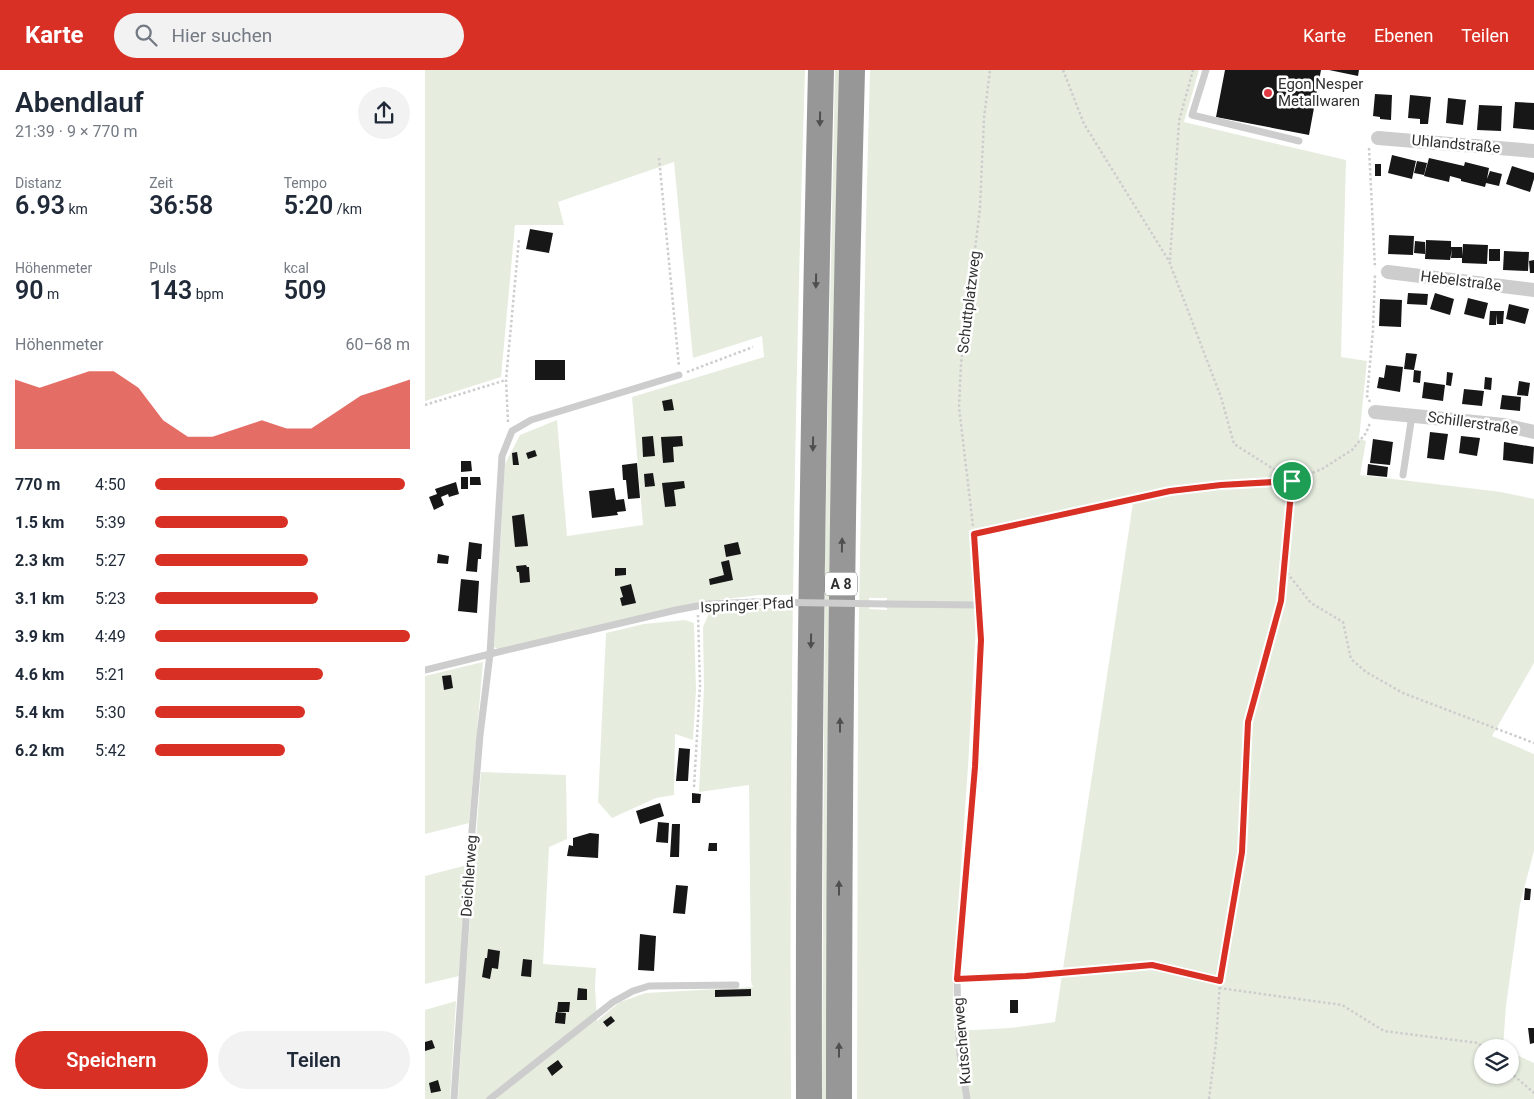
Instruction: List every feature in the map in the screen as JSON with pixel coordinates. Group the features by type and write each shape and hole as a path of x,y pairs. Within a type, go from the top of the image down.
{"highway":[{"name":"A 8","path":"809,1099 811,594 821,70"},
{"name":"A 8","path":"839,1099 841,580 852,70"}],"street":[{"name":"Uhlandstraße","path":"1378,138 1534,151"},
{"name":"Hebelstraße","path":"1388,272 1534,290"},
{"name":"Schillerstraße","path":"1375,412 1504,425 1534,432"}],"lane":[{"path":"1205,70 1192,115 1299,141"},
{"path":"490,654 502,456 511,431 531,420 679,375"},
{"name":"Schillerstraße","path":"1403,475 1412,415"},
{"name":"Kutscherweg","path":"967,1099 960,1054 957,979 975,767 981,650 974,534"},
{"name":"Ispringer Pfad","path":"425,670 698,606 754,602 979,605"},
{"name":"Deichlerweg","path":"454,1099 472,831 480,735 490,654"},
{"path":"490,1099 613,1002 633,991 649,986 736,984"}],"path":[{"name":"Schuttplatzweg","path":"974,534 959,407 961,364 980,208 984,118 990,70"},
{"path":"1063,70 1084,124 1169,262 1221,397 1235,444 1292,481"},
{"path":"1169,262 1179,121 1193,70"},
{"path":"974,534 1170,491 1221,485 1292,481 1322,469 1352,450 1366,433 1375,412 1367,396 1373,330 1375,270 1369,142 1378,138"},
{"path":"659,158 679,375 753,347"},
{"path":"511,431 507,419 506,380 519,239"},
{"path":"425,405 506,380"},
{"path":"1209,1099 1216,1042 1219,988 1242,852 1248,722 1281,601 1292,481"},
{"path":"1284,569 1311,604 1343,622 1351,659 1366,672 1403,693 1534,743"},
{"path":"694,787 700,685 698,606"},
{"path":"957,979 1026,976 1152,965 1220,981"},
{"path":"1219,988 1342,1005 1384,1031 1474,1042"},
{"path":"1519,1080 1534,1093"}],"shaded area":[{"path":"425,70 805,70 793,584 791,1099 497,1099 498,1090 487,1099 458,1099 481,772 566,775 567,839 549,847 543,964 596,968 597,1021 620,1002 646,993 753,987 751,981 749,785 699,792 704,687 703,627 710,611 787,608 788,595 760,595 701,602 498,649 494,647 505,464 520,435 557,420 567,536 643,525 632,397 764,357 762,336 693,358 674,162 558,202 564,225 515,225 501,377 425,401"},
{"path":"835,70 840,70 829,584 827,1099 822,1099 825,549"},
{"path":"870,70 1199,70 1184,122 1346,160 1341,357 1367,361 1359,439 1366,441 1360,475 1501,492 1534,499 1534,663 1492,736 1534,754 1534,851 1520,904 1506,1006 1504,1039 1474,1039 1474,1084 1519,1084 1519,1056 1534,1063 1534,1099 857,1099 858,669","holes":["1134,496 1055,1022 1010,1028 954,1031 953,980 976,626 969,531","869,598 887,598 887,610 869,609"]},
{"path":"685,620 694,623 696,689 693,740 675,734 674,795 656,798 612,818 598,802 606,633 644,624"},
{"path":"483,662 469,823 425,834 425,676"},
{"path":"467,865 459,976 425,984 425,876"},
{"path":"456,1001 450,1099 425,1099 425,1010"}],"building":[{"name":"Egon Nesper Metallwaren","path":"1225,70 1321,70 1309,135 1216,117"},
{"name":"Egon Nesper Metallwaren","path":"1329,70 1359,70 1358,76"},
{"path":"1375,94 1392,95 1391,120 1373,116"},
{"path":"1410,95 1431,97 1428,124 1420,124 1420,119 1408,118"},
{"path":"1448,98 1466,100 1463,125 1446,123"},
{"path":"1515,102 1534,103 1534,130 1513,128"},
{"path":"1479,105 1502,106 1501,131 1477,130"},
{"path":"1392,155 1416,161 1412,179 1388,173"},
{"path":"1429,158 1464,166 1465,162 1489,168 1487,179 1490,171 1502,174 1499,186 1486,183 1485,187 1450,176 1449,182 1424,176"},
{"path":"1417,161 1427,163 1424,175 1414,173"},
{"path":"1375,164 1381,164 1381,176 1375,176"},
{"path":"1512,166 1534,173 1530,192 1506,184"},
{"path":"530,229 553,233 549,253 526,249"},
{"path":"1389,235 1414,236 1413,255 1388,254"},
{"path":"1426,240 1451,241 1451,247 1462,247 1462,256 1463,244 1488,245 1487,264 1462,263 1462,258 1451,258 1452,249 1450,260 1425,259"},
{"path":"1415,241 1425,242 1425,254 1414,253"},
{"path":"1489,249 1500,249 1500,261 1489,261"},
{"path":"1504,251 1529,252 1528,271 1503,270"},
{"path":"1534,260 1534,273 1530,273 1529,261"},
{"path":"1408,293 1428,294 1427,305 1407,304"},
{"path":"1435,293 1454,299 1450,315 1430,309"},
{"path":"1468,298 1488,303 1484,319 1464,314"},
{"path":"1380,299 1402,300 1401,327 1379,326"},
{"path":"1509,304 1529,309 1525,324 1506,319"},
{"path":"1490,311 1504,311 1503,324 1497,324 1497,314 1496,325 1489,325"},
{"path":"1406,353 1417,354 1414,370 1404,369"},
{"path":"535,360 565,360 565,380 535,380"},
{"path":"1386,365 1403,367 1400,392 1377,388 1379,377 1384,378"},
{"path":"1414,370 1421,371 1420,383 1413,382"},
{"path":"1447,372 1453,373 1451,386 1446,385"},
{"path":"1485,377 1492,378 1491,390 1484,389"},
{"path":"1519,381 1530,383 1528,396 1517,395"},
{"path":"1424,382 1445,385 1443,401 1422,398"},
{"path":"1464,389 1484,391 1482,406 1462,404"},
{"path":"1502,395 1521,397 1520,411 1500,409"},
{"path":"672,399 674,410 664,411 662,401"},
{"path":"1430,432 1448,434 1444,460 1427,458"},
{"path":"653,436 655,456 643,457 642,437"},
{"path":"682,436 683,446 673,447 674,462 663,463 661,437"},
{"path":"1461,436 1480,438 1477,456 1459,453"},
{"path":"1373,439 1393,442 1390,465 1370,463"},
{"path":"1504,442 1534,447 1533,464 1503,460"},
{"path":"535,450 537,456 528,459 526,453"},
{"path":"517,452 519,465 513,465 512,453"},
{"path":"461,461 471,461 472,471 461,472"},
{"path":"637,463 640,498 628,499 626,480 623,480 622,465"},
{"path":"1368,464 1388,467 1387,477 1367,475"},
{"path":"653,473 655,486 645,487 644,474"},
{"path":"461,477 468,477 468,489 461,489"},
{"path":"470,477 480,477 481,485 470,485"},
{"path":"684,481 685,488 674,490 676,506 665,507 662,483"},
{"path":"456,482 459,494 449,497 448,494 441,497 444,505 434,510 429,497 437,494 435,489"},
{"path":"614,488 616,500 624,499 626,511 617,512 618,515 592,518 589,491"},
{"path":"524,514 528,546 515,547 512,516"},
{"path":"469,542 482,544 481,559 478,559 477,572 466,571"},
{"path":"738,542 741,554 726,557 724,545"},
{"path":"438,554 449,556 448,564 437,563"},
{"path":"729,560 733,580 710,585 709,579 724,575 721,562"},
{"path":"526,565 529,567 530,582 520,583 519,572 517,572 516,566"},
{"path":"615,568 626,568 626,575 615,576"},
{"path":"461,579 479,581 477,613 458,611"},
{"path":"631,584 636,603 622,606 620,598 623,597 620,587"},
{"path":"451,675 453,688 444,690 442,676"},
{"path":"679,748 690,749 688,781 676,781"},
{"path":"692,793 701,794 700,803 692,803"},
{"path":"660,803 664,816 640,824 636,811"},
{"path":"658,822 669,823 668,843 656,842"},
{"path":"672,824 680,824 679,857 670,857"},
{"path":"590,833 599,834 598,858 567,856 569,845 573,846 573,838"},
{"path":"709,843 717,843 717,851 708,851"},
{"path":"676,885 688,886 685,914 673,913"},
{"path":"1525,888 1531,889 1530,900 1524,900"},
{"path":"640,934 656,936 654,971 638,970"},
{"path":"488,949 500,951 498,969 492,968 490,979 482,977"},
{"path":"523,959 532,960 531,977 521,976"},
{"path":"578,988 587,989 587,1000 577,1000"},
{"path":"751,989 751,996 715,997 715,990"},
{"path":"1010,1000 1018,1000 1018,1013 1010,1013"},
{"path":"558,1002 570,1002 569,1012 557,1012"},
{"path":"556,1012 566,1013 565,1024 555,1023"},
{"path":"611,1016 615,1021 607,1027 603,1022"},
{"path":"1528,1028 1534,1028 1534,1043 1530,1044"},
{"path":"432,1040 435,1048 425,1051 425,1042"},
{"path":"558,1060 563,1067 552,1076 547,1068"},
{"path":"438,1080 441,1091 431,1093 429,1083"}],"place":[{"name":"Egon Nesper Metallwaren","path":"1268,93"}],"route":[{"path":"1292,481 1281,601 1248,722 1242,852 1220,981 1152,965 1026,976 957,979 975,767 981,640 974,534 1170,491 1221,485 1292,481"}]}
